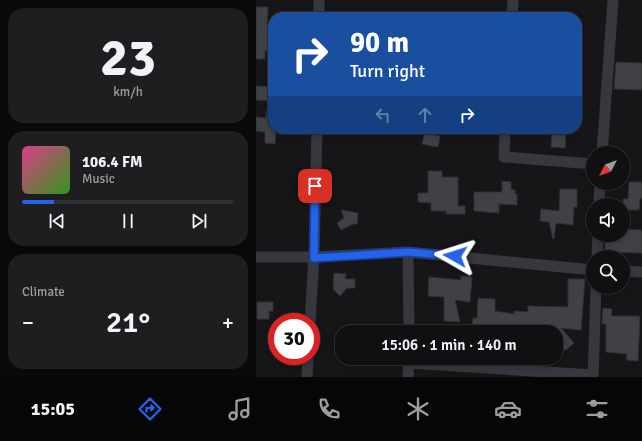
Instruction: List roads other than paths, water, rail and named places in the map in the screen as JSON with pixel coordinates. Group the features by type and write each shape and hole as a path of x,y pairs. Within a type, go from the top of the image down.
{"street":[{"path":"319,0 319,12"},
{"path":"512,0 512,12"},
{"path":"603,146 613,0"},
{"path":"311,313 314,258 317,134"},
{"path":"505,134 504,157 586,163"},
{"path":"408,252 409,325"},
{"path":"256,257 314,258 408,252 586,269"},
{"path":"630,271 642,272"},
{"path":"458,365 593,376 596,294"},
{"path":"307,377 308,365"},
{"path":"408,377 409,365"}]}
